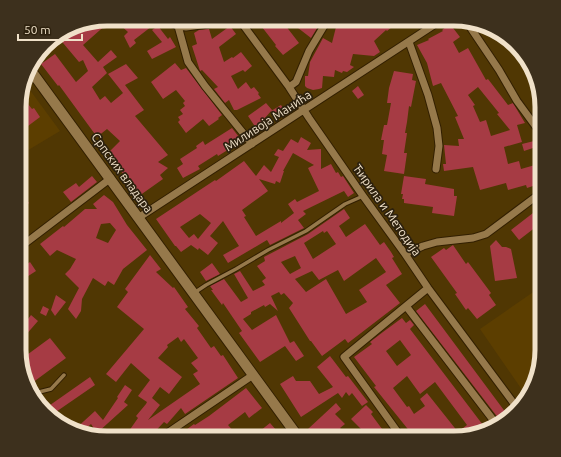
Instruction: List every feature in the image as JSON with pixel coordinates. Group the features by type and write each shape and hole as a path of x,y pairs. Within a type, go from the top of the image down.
{"main road":[{"name":"Српских владара","path":"33,74 111,178 138,218 294,431"}],"street":[{"path":"175,26 188,62 205,86 252,144"},
{"path":"182,26 193,26"},
{"name":"Ћирила и Методија","path":"244,26 289,87 428,288 514,404"},
{"path":"289,87 296,81 309,51 323,26"},
{"name":"Миливоја Манића","path":"138,218 433,26"},
{"path":"471,28 500,70 517,101 535,125"},
{"path":"409,42 428,95 437,128 439,146 436,169"},
{"path":"26,243 111,178"},
{"path":"405,254 437,242 473,238 486,234 535,197"},
{"path":"397,431 344,357 428,288"},
{"path":"406,306 493,420"},
{"path":"172,431 253,375"}],"lane":[{"path":"194,293 268,250 306,231 344,204 363,196"},
{"path":"37,391 39,392 51,389 64,375"}],"shaded area":[{"path":"29,88 60,131 26,151 26,107"},
{"path":"535,291 535,355 531,376 523,392 480,329"}],"building":[{"path":"105,26 83,45 98,62 111,50 117,57 103,67 107,73 92,87 100,100 105,96 111,103 123,93 108,74 126,64 138,78 125,85 144,110 135,116 168,155 158,162 168,168 160,175 163,179 139,196 108,153 120,141 107,129 97,137 59,85 58,86 41,64 55,54 76,82 88,71 83,60 79,62 61,41 81,30"},
{"path":"121,26 152,26 134,40 136,43 130,48 124,36 128,32"},
{"path":"158,26 168,39 170,37 176,47 152,59 147,51 162,42 152,30"},
{"path":"230,26 236,34 219,47 224,62 241,52 252,66 245,72 243,70 231,76 238,89 246,82 251,89 254,87 261,98 237,110 234,110 229,100 225,103 214,89 218,87 202,70 200,71 192,46 197,44 194,33 199,30 209,29 212,39"},
{"path":"261,26 286,26 299,43 283,55 275,46 276,45"},
{"path":"295,26 318,26 311,38"},
{"path":"336,26 392,27 387,31 386,30 374,41 380,52 374,56 353,54 350,65 354,67 347,72 343,71 342,73 335,70 334,77 323,76 322,88 313,90 307,88 305,86 305,76 308,76 310,62 323,38 332,43"},
{"path":"447,26 452,26 460,37 453,42 459,53 468,48 486,80 488,79 508,105 513,103 525,123 517,125 522,142 504,147 508,164 519,161 521,169 535,165 535,185 527,188 526,185 508,190 506,183 480,190 473,167 444,171 443,164 446,164 444,145 459,146 458,139 464,139 455,117 458,116 441,83 433,86 427,63 417,45 429,40 428,39 443,31 442,30","holes":["478,87 499,113 497,114 510,130 491,136 486,120 480,122 473,106 475,105 468,95"]},
{"path":"175,63 181,70 186,68 222,115 209,126 203,119 186,133 178,122 180,120 178,117 183,114 180,110 185,106 183,103 185,101 176,90 163,99 151,82"},
{"path":"394,71 413,74 412,80 416,81 411,107 409,106 405,133 407,133 404,153 407,153 404,174 384,171 387,155 382,154 384,140 381,140 384,125 387,125 391,103 387,103 389,88"},
{"path":"358,86 364,95 358,99 352,91"},
{"path":"26,102 32,109 34,108 40,117 26,128"},
{"path":"266,103 272,110 256,128 248,116"},
{"path":"281,105 286,113 276,119 271,111"},
{"path":"232,128 242,141 218,156 217,154 198,166 200,169 183,178 177,168 183,164 180,159 197,148 196,146 203,141 205,145"},
{"path":"301,137 311,143 307,150 321,149 321,169 331,164 336,173 338,172 341,177 343,176 354,193 348,197 344,191 303,211 306,214 298,220 304,228 270,245 267,240 228,263 223,255 239,246 223,221 210,236 218,243 208,255 199,248 198,250 191,245 181,252 156,219 215,180 216,181 244,161 256,176 264,165 271,172 279,157 274,155 278,149 283,151 291,139 298,143","holes":["293,153 314,165 308,168 319,191 297,202 295,199 288,204 294,213 281,223 281,221 256,236 244,217 246,216 242,210 268,191 259,179 275,184 276,181 280,183 283,171","200,214 211,223 198,239 194,234 189,238 180,227"]},
{"path":"534,141 535,147 524,151 522,144"},
{"path":"92,176 97,182 71,202 63,192 76,183 79,187"},
{"path":"404,176 426,179 425,184 454,189 454,196 457,196 454,216 432,213 433,207 404,203 404,199 402,199 403,194 401,194"},
{"path":"104,195 113,202 127,225 147,250 123,269 114,285 108,281 105,286 93,278 82,299 81,311 76,319 68,309 79,288 65,274 76,259 57,250 50,256 40,244 63,226 64,227 85,209 97,209 93,204","holes":["110,223 116,230 108,243 96,238 101,224"]},
{"path":"344,209 350,218 339,226 346,237 365,224 380,245 384,242 394,257 392,258 402,274 386,285 400,303 348,343 345,339 322,356 310,341 289,308 293,303 284,293 281,295 279,292 271,296 278,311 270,304 265,307 264,305 251,312 251,314 243,319 252,330 276,315 290,343 294,341 304,356 296,361 285,346 260,362 239,333 242,331 223,303 222,305 211,290 213,290 210,286 224,279 241,302 248,298 234,274 240,271 253,291 265,285 262,281 266,278 257,266 265,261 264,257 308,234","holes":["323,231 324,233 327,231 336,244 313,259 304,243","295,256 301,268 290,274 281,262","376,258 386,272 359,290 367,302 346,314 326,279 306,292 295,279 312,271 319,280 338,270 344,281"]},
{"path":"533,213 535,216 535,228 519,240 511,230"},
{"path":"496,240 502,247 511,249 517,278 495,281 490,246"},
{"path":"453,245 466,264 468,262 491,293 489,295 496,305 477,319 468,308 466,310 455,294 457,293 431,257 444,248 446,250"},
{"path":"150,255 161,269 156,272 173,288 174,287 188,307 185,309 199,326 197,328 211,348 214,346 221,356 223,355 238,378 185,414 181,408 167,424 164,422 156,431 129,431 138,418 136,416 147,402 138,396 150,380 131,363 116,382 106,374 144,329 117,307 128,292 125,289","holes":["178,337 181,342 184,339 198,358 191,363 198,371 193,374 200,384 148,420 160,405 152,398 160,387 169,394 182,377 158,358 168,347 167,345"]},
{"path":"30,262 36,271 26,277 26,265"},
{"path":"212,263 220,274 206,281 200,272"},
{"path":"56,295 66,302 55,316 51,310"},
{"path":"425,304 505,412 498,418 416,311"},
{"path":"43,306 49,309 46,316 40,313"},
{"path":"31,315 38,321 26,335 26,317 28,319"},
{"path":"402,318 406,323 410,320 414,325 410,329 483,426 459,431 467,425 435,382 420,394 407,376 393,388 407,407 409,406 414,414 425,406 420,399 427,393 457,431 409,431 374,387 376,386 354,357 372,344 370,342","holes":["400,340 411,355 397,366 386,351"]},
{"path":"50,338 66,358 33,383 26,356"},
{"path":"330,356 368,402 362,406 352,393 349,396 346,392 342,398 338,393 301,417 280,384 293,376 296,381 310,381 319,394 333,387 317,367"},
{"path":"90,377 95,385 56,412 49,406"},
{"path":"125,385 132,390 124,402 128,405 100,431 95,430 91,424 86,428 79,426 95,411 103,420 118,398 117,397"},
{"path":"246,388 262,408 249,418 245,412 228,425 233,431 184,431 209,416"},
{"path":"336,403 341,409 335,414 345,424 340,428 343,431 310,431 308,429"},
{"path":"366,405 373,412 371,414 384,431 359,431 362,430 351,419"},
{"path":"270,423 277,431 260,431"}]}
